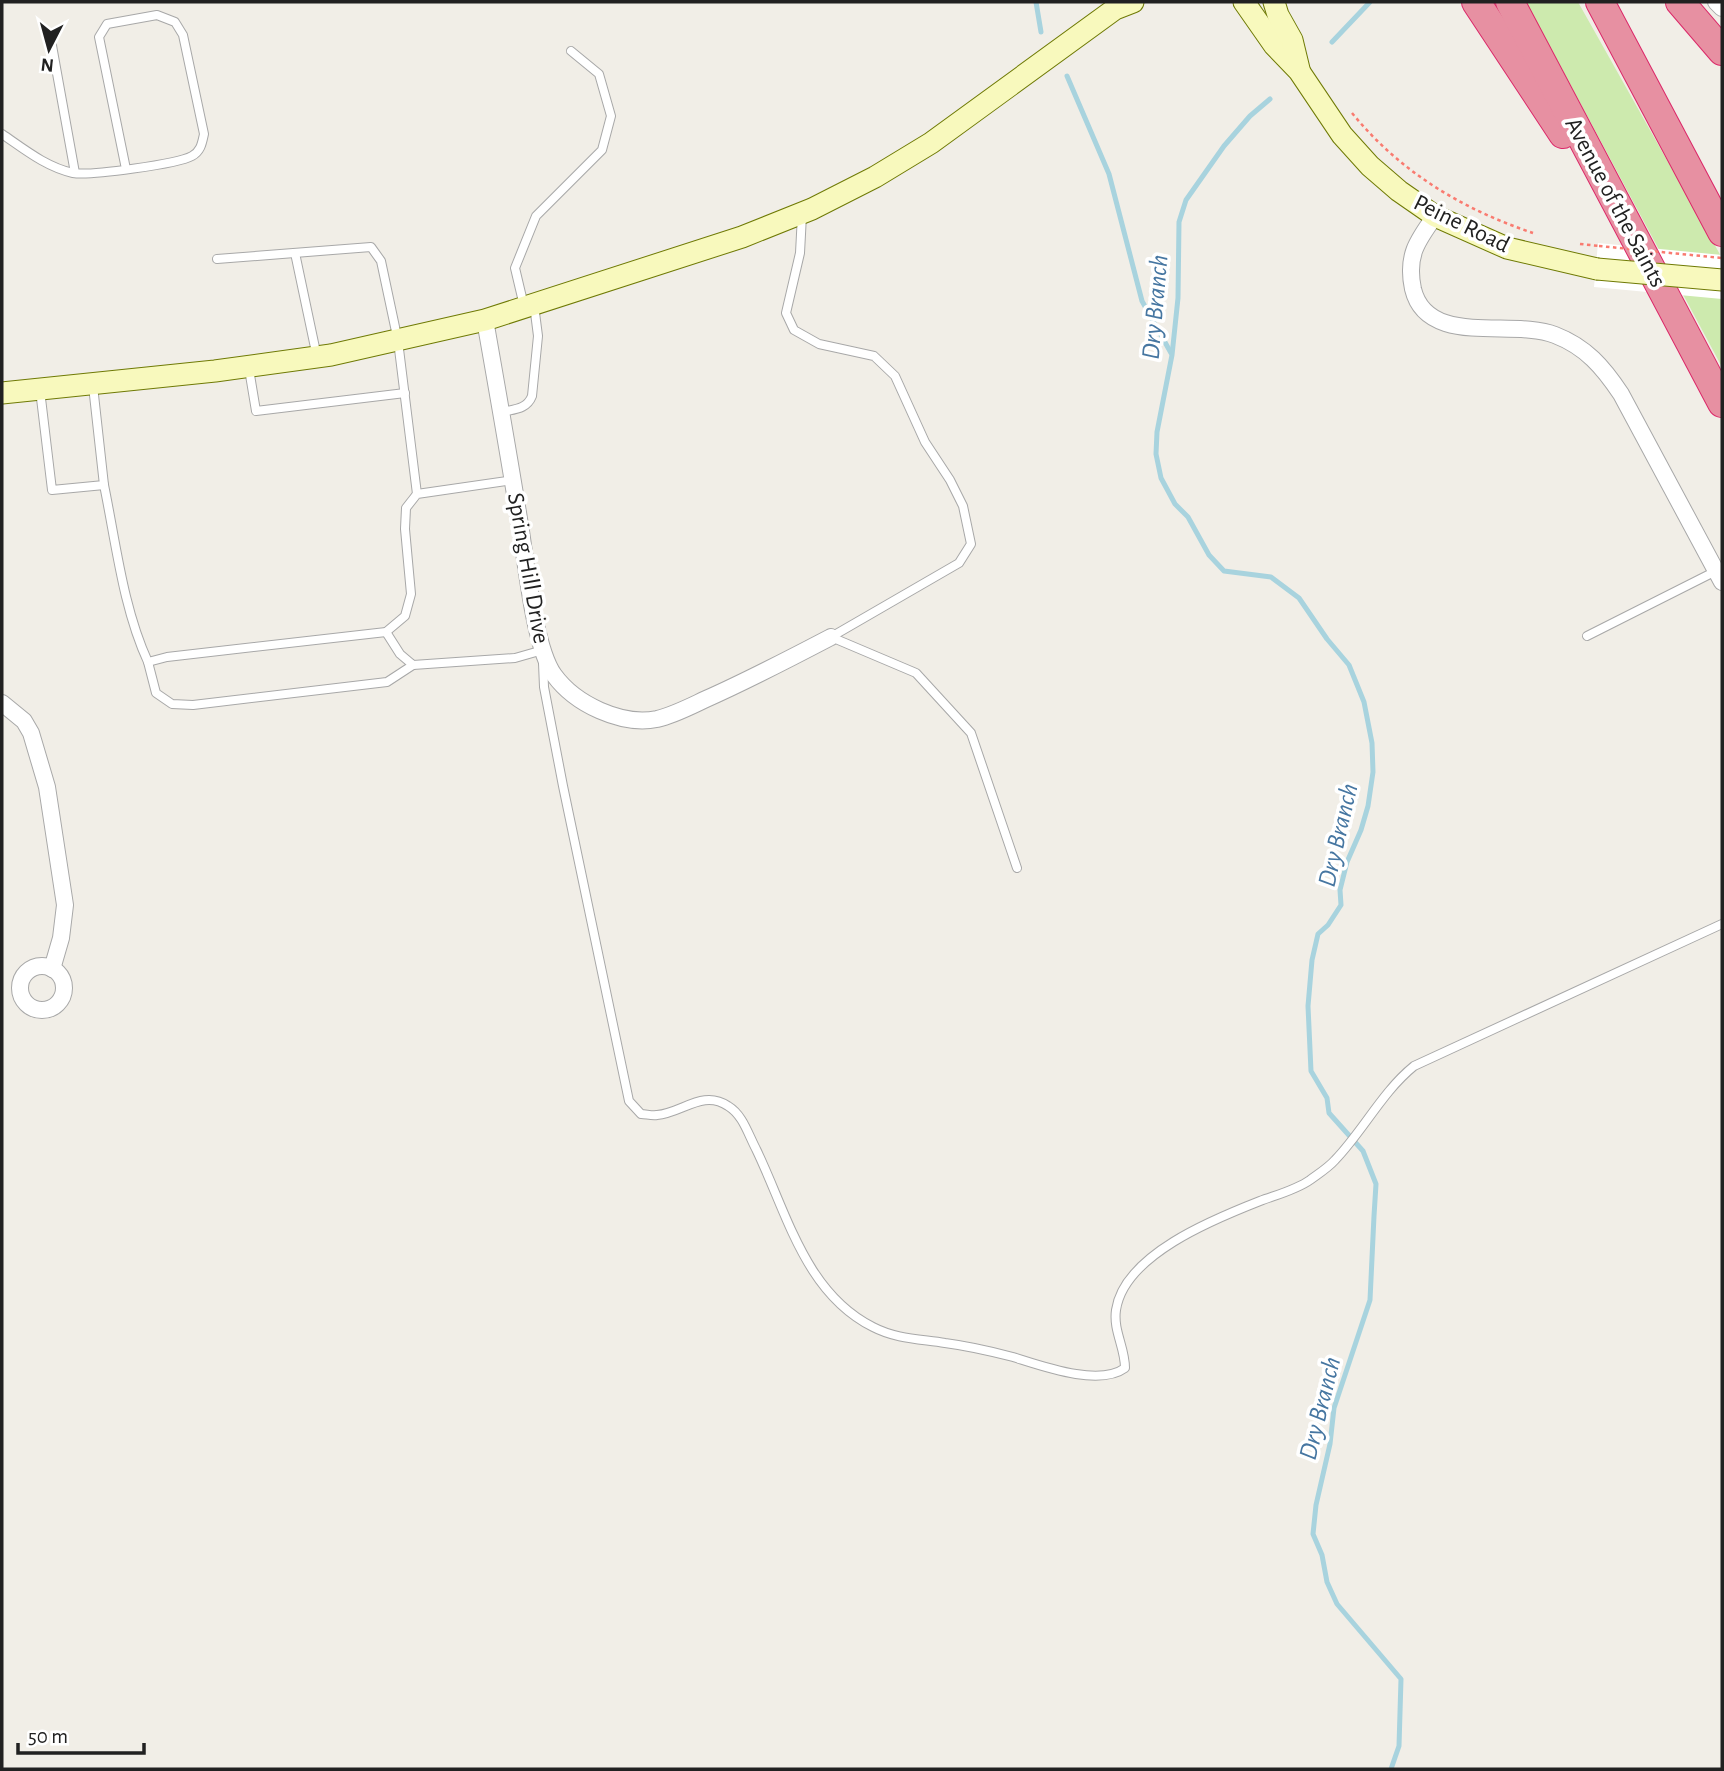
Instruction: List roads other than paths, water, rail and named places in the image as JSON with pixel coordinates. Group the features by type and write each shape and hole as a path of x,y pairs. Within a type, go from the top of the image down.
{"highway":[{"path":"1476,2 1638,244"},
{"name":"Avenue of the Saints","path":"1510,2 1722,402"},
{"path":"1600,2 1722,232"},
{"path":"1679,2 1722,51"}],"main road":[{"name":"Peine Road","path":"1244,2 1274,45 1299,71 1342,135 1370,166 1399,191 1435,216 1507,248 1597,269 1722,280"},
{"name":"Peine Road","path":"1274,2 1292,40 1299,71"},
{"path":"2,393 249,366 317,357 398,341 530,307 742,237 802,213 875,177 931,143 1123,4"}],"street":[{"path":"1716,2 1722,8"},
{"path":"1435,216 1419,238 1411,256 1411,278 1416,299 1441,323 1471,328 1521,328 1553,334 1583,348 1603,367 1621,394 1719,577"},
{"name":"Spring Hill Drive","path":"485,320 542,649 554,675 581,700 601,712 627,720 656,719 742,683 831,637"},
{"path":"2,703 24,721 31,733 47,787 65,905 61,938 52,969"}],"lane":[{"path":"2,134 50,166 75,173 97,174 126,169 191,157 201,148 204,134 183,36 175,22 157,15 107,24 99,37 126,169"},
{"path":"51,40 75,173"},
{"path":"502,412 529,404 538,336 515,268 536,216 602,150 611,117 599,74 571,51"},
{"path":"802,213 800,253 786,313 794,330 819,344 874,356 895,376 925,442 950,480 962,506 971,544 959,563 831,637"},
{"path":"217,259 371,247 382,261 398,341 417,494"},
{"path":"295,253 317,357"},
{"path":"249,366 256,411 405,393"},
{"path":"93,383 104,485 125,588 156,693 172,704 194,705 387,682 413,665 515,658 542,649 544,687 595,946 615,1025 629,1101 641,1114 659,1115 698,1100 710,1100 726,1104 739,1115 802,1252 821,1285 851,1314 897,1337 980,1348 1069,1372 1115,1375 1125,1368 1125,1357 1116,1331 1116,1308 1129,1279 1162,1248 1245,1207 1306,1183 1334,1162 1398,1078 1413,1066 1722,924"},
{"path":"40,389 52,490 104,485"},
{"path":"148,662 167,657 386,632 405,616 411,594 405,529 406,508 417,494 513,480"},
{"path":"1587,636 1719,577"},
{"path":"386,632 400,654 413,665"},
{"path":"831,637 915,673 971,733 1017,868"}],"waterway":[{"path":"1036,2 1041,32"},
{"name":"Dry Branch","path":"1332,42 1370,2"},
{"path":"1067,76 1109,174 1142,301 1171,353"},
{"name":"Dry Branch","path":"1270,99 1250,116 1224,146 1186,200 1179,222 1178,298 1156,454 1161,478 1175,504 1188,517 1209,555 1224,571 1271,577 1299,598 1349,665 1364,702 1372,743 1373,772 1368,806 1347,862 1340,890 1341,905 1328,925 1318,934 1312,960 1308,1006 1311,1071 1327,1098 1329,1113 1363,1151 1376,1184 1370,1300 1334,1408 1313,1534 1322,1555 1327,1582 1337,1604 1401,1679 1399,1746 1391,1769"}]}
